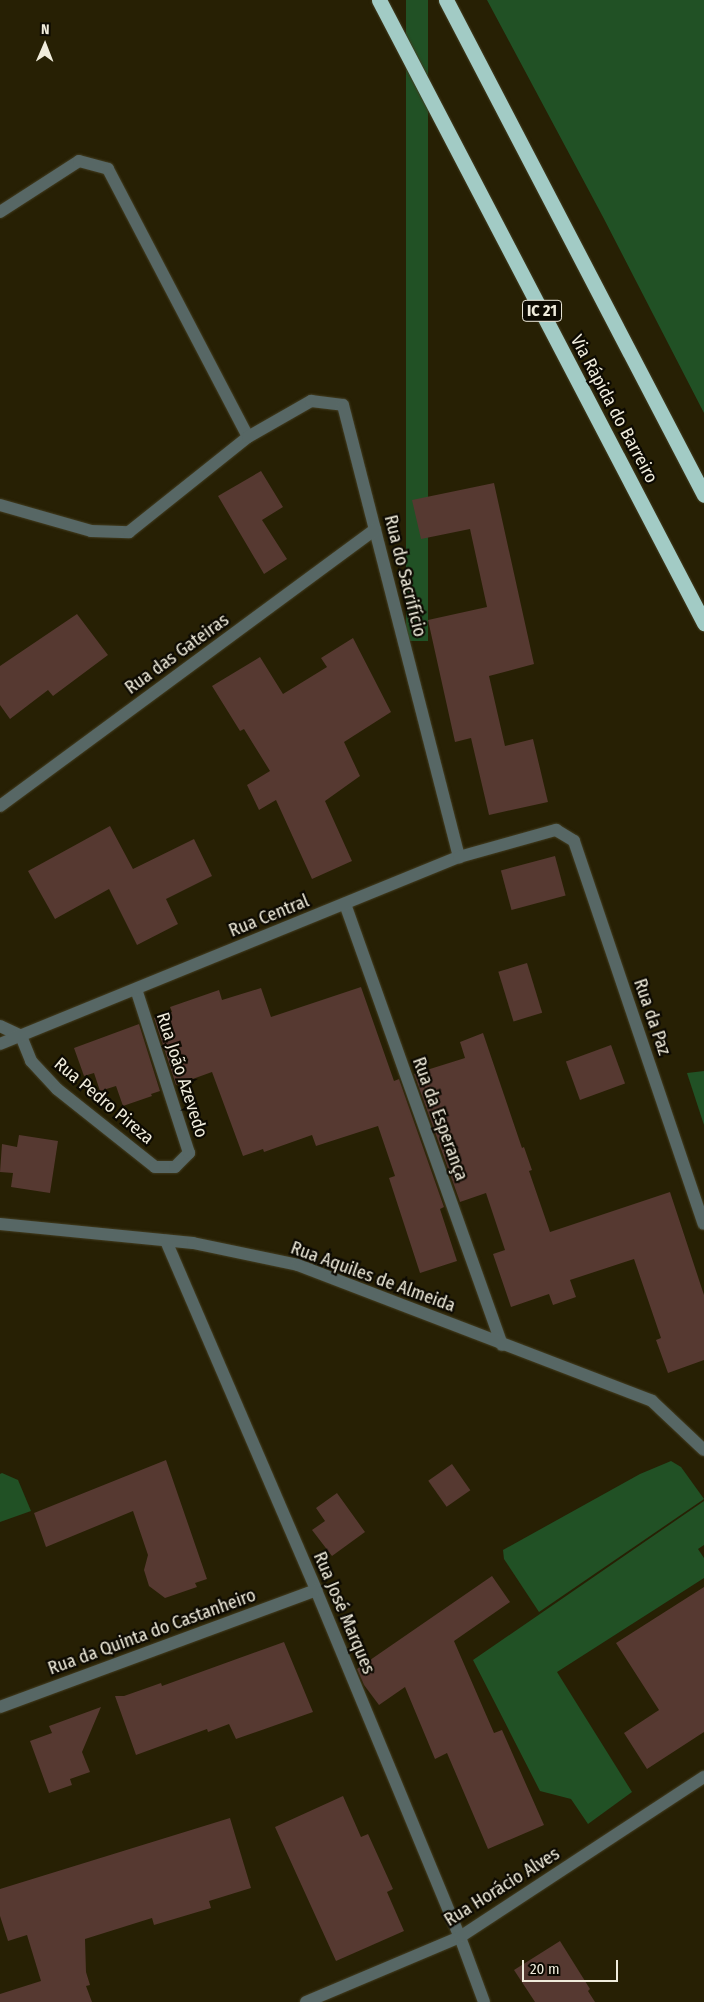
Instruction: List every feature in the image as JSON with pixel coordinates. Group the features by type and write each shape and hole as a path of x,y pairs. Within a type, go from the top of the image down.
{"highway":[{"name":"Via Rápida do Barreiro","path":"380,0 704,623"},
{"path":"446,0 704,495"}],"street":[{"path":"0,212 79,161 108,169 248,437 128,532 90,531 0,505"},
{"name":"Rua do Sacrifício","path":"248,437 311,401 343,405 459,858"},
{"name":"Rua das Gateiras","path":"0,806 375,530"},
{"name":"Rua Central","path":"0,1044 459,858 556,830"},
{"name":"Rua da Paz","path":"556,830 574,841 704,1224"},
{"name":"Rua da Esperança","path":"345,904 502,1345"},
{"name":"Rua João Azevedo","path":"136,989 189,1153 176,1167"},
{"path":"0,1026 21,1036"},
{"name":"Rua Pedro Pireza","path":"21,1036 31,1061 57,1089 156,1167 176,1167"},
{"name":"Rua Aquiles de Almeida","path":"0,1224 192,1243 298,1265 502,1345 652,1401 704,1450"},
{"name":"Rua José Marques","path":"166,1240 316,1590 460,1937 484,2002"},
{"name":"Rua da Quinta do Castanheiro","path":"0,1707 316,1590"},
{"name":"Rua Horácio Alves","path":"306,2002 460,1937 704,1777"}],"green space":[{"path":"406,0 428,0 428,641 406,641"},
{"path":"487,0 704,0 704,413 603,217"},
{"path":"704,1071 704,1125 687,1073"},
{"path":"671,1461 681,1467 704,1499 539,1612 504,1559 503,1550 640,1474"},
{"path":"2,1473 18,1480 31,1511 0,1522 0,1474"},
{"path":"704,1501 704,1545 698,1549 704,1558 704,1578 557,1672 632,1792 588,1824 571,1799 540,1791 473,1660"}],"building":[{"path":"261,471 283,507 262,520 287,559 264,574 218,496"},
{"path":"494,483 534,664 489,676 505,746 533,739 548,802 489,815 471,738 455,742 428,620 487,607 470,529 421,539 412,500"},
{"path":"77,614 108,655 53,696 48,690 10,719 0,705 0,666"},
{"path":"353,638 391,712 344,742 360,776 325,801 352,861 312,879 276,800 259,810 247,785 270,771 244,729 240,731 212,686 260,657 283,694 327,667 321,658"},
{"path":"110,826 133,869 194,839 212,876 166,899 178,924 137,945 109,889 55,919 28,871"},
{"path":"555,856 566,896 512,910 501,870"},
{"path":"527,963 542,1013 514,1021 498,972"},
{"path":"361,987 394,1081 399,1079 444,1207 440,1209 457,1261 420,1273 389,1178 395,1176 378,1126 316,1146 312,1135 264,1152 263,1149 243,1156 212,1072 176,1085 154,1018 172,1012 170,1007 219,990 222,1000 261,988 271,1017"},
{"path":"139,1024 160,1091 151,1094 152,1096 123,1106 116,1086 100,1091 94,1073 84,1076 74,1048"},
{"path":"483,1033 522,1148 524,1147 532,1170 529,1171 550,1232 670,1192 704,1295 704,1360 668,1373 656,1340 661,1338 634,1259 570,1280 576,1297 553,1305 549,1294 511,1307 493,1254 505,1250 486,1193 460,1202 414,1074 465,1058 460,1042"},
{"path":"611,1045 625,1084 580,1100 566,1061"},
{"path":"19,1135 58,1141 50,1193 11,1187 13,1173 0,1172 2,1144 17,1147"},
{"path":"166,1460 207,1579 195,1583 197,1587 165,1598 149,1586 144,1570 148,1555 133,1511 46,1547 34,1513"},
{"path":"452,1464 470,1490 447,1507 428,1481"},
{"path":"337,1493 365,1532 332,1556 312,1530 325,1521 316,1508"},
{"path":"492,1576 510,1602 454,1641 494,1733 502,1730 544,1825 488,1849 447,1753 435,1759 405,1687 379,1705 364,1685 357,1669"},
{"path":"704,1587 704,1732 647,1769 624,1733 659,1710 616,1643"},
{"path":"284,1642 313,1712 236,1739 229,1724 208,1732 207,1729 136,1755 115,1696 124,1696 161,1683 162,1686"},
{"path":"101,1707 82,1752 90,1772 70,1779 72,1785 49,1793 30,1741 52,1733 49,1726"},
{"path":"343,1796 361,1837 368,1834 393,1889 387,1892 404,1931 336,1961 275,1827"},
{"path":"230,1818 251,1888 209,1901 211,1908 154,1925 152,1918 85,1939 86,1972 90,1985 86,1986 92,2002 0,2002 0,1994 41,1981 27,1935 8,1941 0,1916 0,1889"},
{"path":"560,1941 590,1989 588,1991 595,2002 535,2002 514,1970"}]}
